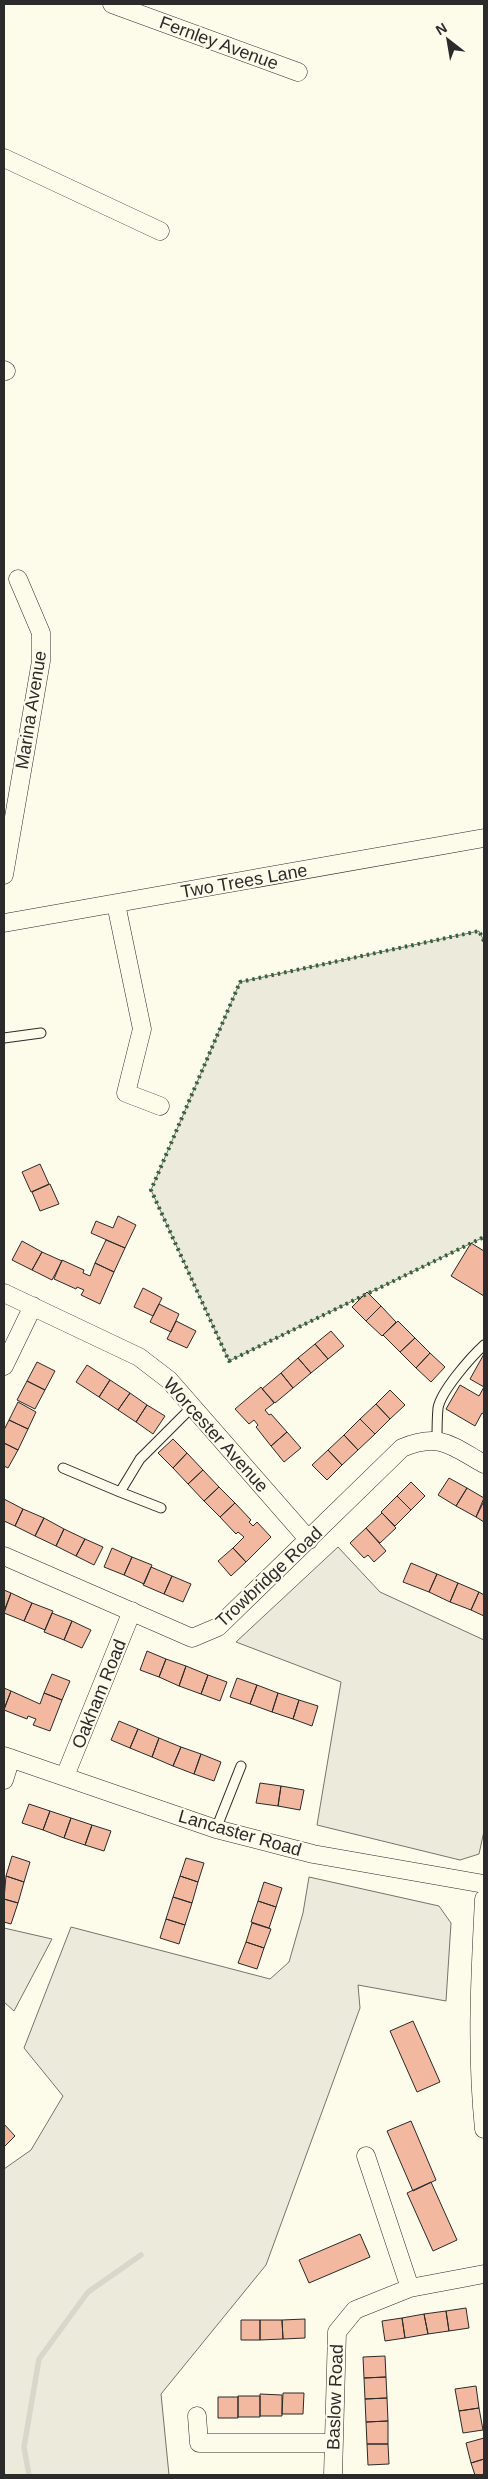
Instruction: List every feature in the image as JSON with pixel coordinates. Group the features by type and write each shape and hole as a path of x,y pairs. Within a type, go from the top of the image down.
{"street":[{"name":"Fernley Avenue","path":"112,4 298,72"},
{"path":"4,158 160,231"},
{"name":"Marina Avenue","path":"4,875 42,661 41,633 18,579"},
{"name":"Two Trees Lane","path":"4,923 484,838"},
{"path":"116,904 142,1029 126,1093 160,1106"},
{"name":"Worcester Avenue","path":"4,1292 139,1357 169,1380 309,1540"},
{"path":"4,1366 33,1306"},
{"path":"437,1440 484,1464"},
{"name":"Trowbridge Road","path":"4,1556 192,1638 218,1627 402,1448 418,1441 437,1440"},
{"name":"Oakham Road","path":"65,1776 132,1611"},
{"path":"4,1780 7,1757"},
{"name":"Lancaster Road","path":"7,1757 216,1829 313,1854 484,1884"},
{"path":"484,1899 483,1958 478,2014 484,2129"},
{"path":"366,2156 410,2288"},
{"name":"Baslow Road","path":"333,2475 337,2332 355,2310 410,2288 484,2274"},
{"path":"197,2416 199,2443 333,2442"}],"lane":[{"path":"4,1038 41,1033"},
{"path":"437,1440 438,1406 452,1382 484,1345"},
{"path":"120,1492 140,1459 192,1407"},
{"path":"62,1468 161,1508"},
{"path":"216,1829 241,1766"}],"shaded area":[{"path":"479,931 484,941 484,1237 229,1361 151,1190 240,982"},
{"path":"338,1547 380,1592 484,1640 484,1831 479,1854 460,1860 317,1825 341,1682 236,1642"},
{"path":"309,1877 439,1906 451,1923 446,2001 358,1985 360,2008 266,2265 161,2394 169,2475 4,2475 4,2169 31,2150 63,2096 24,2048 71,1927 270,1979 289,1962 303,1913"},
{"path":"4,1928 52,1939 14,2011 4,2002"}],"building":[{"path":"40,1164 49,1184 31,1192 22,1172"},
{"path":"50,1184 59,1204 40,1211 32,1192"},
{"path":"118,1216 136,1225 125,1248 91,1233 96,1221 113,1228"},
{"path":"106,1240 125,1248 114,1272 95,1263"},
{"path":"22,1241 42,1252 32,1270 12,1260"},
{"path":"471,1243 484,1251 484,1296 451,1276"},
{"path":"42,1252 62,1261 52,1280 32,1270"},
{"path":"62,1260 84,1270 83,1273 90,1276 95,1263 114,1272 100,1304 81,1295 84,1290 77,1287 76,1289 54,1279"},
{"path":"143,1288 162,1298 153,1316 134,1307"},
{"path":"367,1292 381,1306 366,1321 352,1307"},
{"path":"159,1304 179,1314 171,1332 150,1322"},
{"path":"381,1306 396,1322 382,1336 366,1321"},
{"path":"176,1321 196,1331 187,1348 167,1339"},
{"path":"398,1321 415,1338 400,1352 383,1335"},
{"path":"331,1331 344,1346 328,1359 315,1344"},
{"path":"415,1338 430,1353 416,1368 400,1352"},
{"path":"315,1344 328,1359 311,1373 298,1358"},
{"path":"430,1353 445,1367 431,1382 416,1368"},
{"path":"484,1354 484,1387 470,1379"},
{"path":"298,1358 311,1373 293,1388 281,1373"},
{"path":"37,1362 55,1371 45,1390 27,1381"},
{"path":"87,1365 110,1380 99,1397 76,1382"},
{"path":"281,1373 293,1388 275,1403 262,1389"},
{"path":"110,1380 130,1393 118,1410 99,1397"},
{"path":"27,1381 45,1390 35,1409 17,1400"},
{"path":"460,1385 479,1396 484,1387 484,1414 482,1413 475,1426 446,1409"},
{"path":"261,1387 274,1403 265,1410 287,1432 271,1446 256,1427 258,1425 254,1420 249,1424 235,1409"},
{"path":"390,1390 405,1405 390,1419 376,1404"},
{"path":"130,1393 147,1405 136,1422 118,1410"},
{"path":"18,1402 36,1412 28,1429 9,1420"},
{"path":"376,1404 390,1419 375,1434 360,1419"},
{"path":"147,1405 165,1416 153,1434 136,1422"},
{"path":"360,1419 375,1434 358,1450 344,1435"},
{"path":"9,1420 28,1429 18,1450 4,1443 4,1430"},
{"path":"287,1432 301,1448 284,1462 271,1446"},
{"path":"344,1435 358,1450 342,1465 328,1450"},
{"path":"173,1439 187,1453 173,1468 158,1453"},
{"path":"4,1443 18,1450 8,1468 4,1466"},
{"path":"328,1450 342,1465 327,1480 312,1465"},
{"path":"187,1453 203,1470 188,1484 173,1468"},
{"path":"203,1470 219,1487 204,1501 188,1484"},
{"path":"449,1478 467,1488 456,1506 438,1495"},
{"path":"411,1482 425,1496 411,1510 397,1496"},
{"path":"219,1487 235,1503 220,1517 204,1501"},
{"path":"467,1488 484,1498 476,1517 456,1506"},
{"path":"397,1496 411,1510 395,1526 381,1512"},
{"path":"4,1499 23,1509 15,1526 4,1521"},
{"path":"484,1501 484,1522 476,1517"},
{"path":"235,1503 251,1520 249,1522 253,1526 257,1522 271,1537 246,1562 233,1548 244,1537 238,1532 236,1534 220,1517"},
{"path":"23,1509 44,1518 35,1536 15,1526"},
{"path":"382,1513 396,1528 380,1543 366,1528"},
{"path":"44,1518 64,1529 56,1546 35,1536"},
{"path":"366,1528 386,1551 374,1562 368,1555 364,1558 350,1543"},
{"path":"64,1529 85,1539 76,1556 56,1546"},
{"path":"85,1539 103,1547 94,1565 76,1556"},
{"path":"112,1548 132,1557 124,1575 104,1567"},
{"path":"233,1548 246,1562 231,1576 218,1561"},
{"path":"132,1557 152,1565 144,1584 124,1575"},
{"path":"411,1563 437,1574 429,1592 403,1582"},
{"path":"151,1567 172,1576 164,1594 143,1585"},
{"path":"437,1574 458,1583 450,1602 429,1592"},
{"path":"172,1576 191,1584 183,1602 164,1594"},
{"path":"458,1583 479,1592 471,1610 450,1602"},
{"path":"4,1590 11,1593 4,1611"},
{"path":"479,1592 484,1595 484,1616 471,1610"},
{"path":"11,1593 32,1603 24,1621 4,1613"},
{"path":"32,1603 53,1611 45,1630 24,1621"},
{"path":"52,1613 72,1621 64,1640 44,1632"},
{"path":"72,1621 91,1630 82,1648 64,1640"},
{"path":"147,1651 166,1659 159,1677 140,1670"},
{"path":"166,1659 186,1666 179,1686 159,1677"},
{"path":"186,1666 208,1675 201,1694 179,1686"},
{"path":"52,1674 70,1681 62,1700 44,1693"},
{"path":"208,1675 227,1682 220,1701 201,1694"},
{"path":"237,1678 257,1685 250,1704 230,1697"},
{"path":"257,1685 278,1693 272,1712 250,1704"},
{"path":"4,1688 11,1691 4,1709"},
{"path":"11,1691 40,1704 44,1693 62,1700 50,1731 33,1725 36,1719 28,1716 27,1719 4,1710"},
{"path":"278,1693 299,1700 293,1719 272,1712"},
{"path":"299,1700 318,1706 312,1726 293,1719"},
{"path":"119,1721 138,1729 130,1748 111,1740"},
{"path":"138,1729 159,1738 152,1757 130,1748"},
{"path":"159,1738 181,1747 173,1766 152,1757"},
{"path":"181,1747 201,1754 194,1774 173,1766"},
{"path":"201,1754 221,1762 214,1781 194,1774"},
{"path":"260,1783 281,1786 278,1806 256,1803"},
{"path":"281,1786 304,1790 300,1810 278,1806"},
{"path":"29,1804 50,1811 43,1830 22,1823"},
{"path":"50,1811 71,1818 64,1838 43,1830"},
{"path":"71,1818 92,1825 85,1845 64,1838"},
{"path":"92,1825 111,1831 104,1851 85,1845"},
{"path":"12,1856 30,1862 24,1882 6,1876"},
{"path":"186,1858 204,1863 198,1882 180,1876"},
{"path":"6,1876 24,1882 18,1903 4,1899"},
{"path":"180,1876 198,1882 192,1903 173,1897"},
{"path":"264,1882 282,1888 276,1907 258,1901"},
{"path":"173,1897 192,1903 185,1925 166,1919"},
{"path":"4,1899 18,1903 11,1924 4,1922"},
{"path":"258,1901 276,1907 269,1928 251,1922"},
{"path":"166,1919 185,1925 179,1944 160,1938"},
{"path":"252,1923 271,1929 264,1948 246,1942"},
{"path":"246,1942 264,1948 257,1969 238,1963"},
{"path":"413,2021 440,2082 417,2092 390,2031"},
{"path":"411,2121 436,2180 413,2191 387,2131"},
{"path":"4,2124 15,2136 4,2147"},
{"path":"431,2182 457,2240 433,2251 407,2193"},
{"path":"360,2234 370,2257 309,2283 299,2260"},
{"path":"466,2308 469,2328 449,2331 446,2311"},
{"path":"446,2311 449,2331 428,2334 424,2314"},
{"path":"424,2314 428,2334 405,2338 402,2318"},
{"path":"402,2318 405,2338 385,2341 382,2321"},
{"path":"305,2319 305,2338 283,2339 282,2320"},
{"path":"241,2320 260,2320 260,2340 241,2340"},
{"path":"260,2320 282,2320 283,2339 260,2340"},
{"path":"385,2356 386,2377 364,2378 363,2357"},
{"path":"386,2377 387,2398 365,2399 364,2378"},
{"path":"476,2386 479,2408 459,2411 455,2389"},
{"path":"283,2393 304,2393 303,2414 282,2414"},
{"path":"260,2394 282,2395 282,2416 260,2416"},
{"path":"238,2396 260,2396 260,2417 238,2417"},
{"path":"218,2397 238,2397 238,2418 218,2418"},
{"path":"387,2398 388,2421 366,2422 365,2399"},
{"path":"479,2408 483,2430 463,2433 459,2411"},
{"path":"388,2421 388,2444 367,2444 366,2422"},
{"path":"484,2438 484,2459 471,2463 466,2443"},
{"path":"367,2444 388,2444 389,2464 368,2465"},
{"path":"484,2459 484,2475 475,2475 471,2463"}],"waterway":[{"path":"29,2475 24,2447 39,2359 88,2292 141,2255"}],"hedge":[{"path":"484,941 479,931 240,982 151,1190 229,1361 484,1237"}]}
